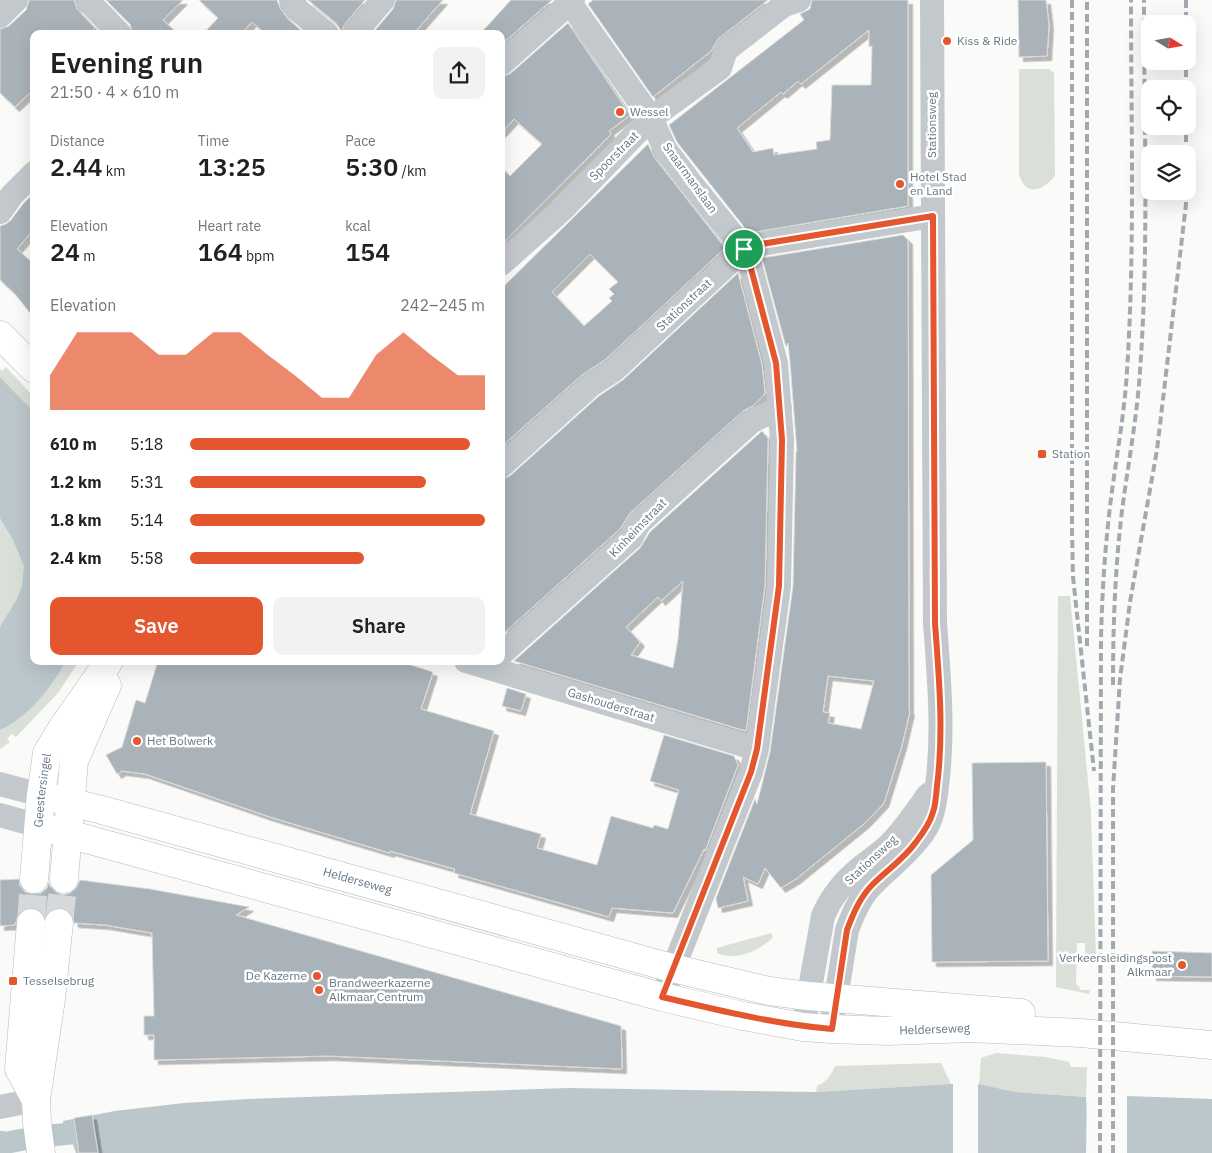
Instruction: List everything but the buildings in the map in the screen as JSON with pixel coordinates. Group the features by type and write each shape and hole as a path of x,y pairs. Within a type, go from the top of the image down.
{"main road":[{"path":"0,335 30,365"},
{"name":"Geestersingel","path":"34,878 41,795 47,753 106,665"},
{"name":"Geestersingel","path":"64,879 74,761 105,690 114,665"},
{"name":"Helderseweg","path":"41,795 675,962 769,990 836,999 1212,1026"},
{"name":"Helderseweg","path":"39,826 662,997 744,1016 803,1027 832,1029 888,1031 970,1028 1091,1034 1212,1045"},
{"path":"31,923 19,1069 36,1112 42,1153"},
{"path":"36,1112 59,923"}],"street":[{"path":"0,16 16,0"},
{"path":"87,0 116,30"},
{"path":"291,0 298,10 322,30"},
{"path":"357,30 383,0"},
{"name":"Spoorstraat","path":"505,260 562,208 651,118 720,68 726,50 784,5 799,0"},
{"name":"Stationsweg","path":"832,1029 847,930 864,895 872,885 905,856 925,830 933,813 941,740 940,683 935,623 932,0"},
{"path":"505,60 570,1"},
{"name":"Snaarmanslaan","path":"570,1 651,118 665,149 744,249 749,261 776,363 782,440 779,586 757,749 751,772 675,962"},
{"path":"0,212 12,195 30,177"},
{"name":"Stationstraat","path":"505,462 591,385 614,370 744,249 755,245 933,216"},
{"name":"Kinheimstraat","path":"505,646 631,538 639,524 752,421 780,408"},
{"name":"Gashouderstraat","path":"499,665 757,749"},
{"path":"0,784 41,795"},
{"name":"Stationsweg","path":"803,1027 823,916 828,904 836,892 858,870 905,828 928,795 936,790"},
{"path":"0,815 39,826"},
{"path":"662,997 675,962"},
{"path":"0,1108 36,1112"}],"shaded area":[{"path":"1019,69 1050,69 1054,72 1055,176 1045,185 1036,189 1026,187 1019,175"},
{"path":"6,367 30,393 30,408 0,377 0,369 2,371"},
{"path":"0,377 30,408 30,665 63,665 46,691 30,710 0,730 0,627 17,599 22,586 24,566 13,540 0,518"},
{"path":"0,518 18,548 23,561 24,575 18,599 0,627"},
{"path":"1058,596 1070,596 1091,812 1096,958 1085,957 1085,943 1077,943 1076,983 1081,990 1090,990 1089,994 1056,987"},
{"path":"63,665 76,665 58,693 16,737 12,734 7,739 10,742 0,749 0,730 30,709"},
{"path":"771,933 773,937 768,942 747,954 732,956 717,953 717,948"},
{"path":"996,1053 1045,1057 1069,1062 1071,1067 1087,1067 1086,1097 1015,1092 979,1084 981,1058"},
{"path":"941,1063 951,1084 816,1092 817,1086 828,1078 835,1066"},
{"path":"979,1084 1015,1092 1086,1097 1087,1113 1126,1113 1126,1096 1212,1099 1212,1153 76,1153 71,1139 66,1140 63,1121 115,1111 184,1103 249,1099 569,1088 816,1092"},
{"path":"0,1131 5,1131 9,1153 0,1153"}],"pier":[{"path":"953,1082 978,1082 978,1153 953,1153"},
{"path":"1087,1094 1089,1096 1089,1110 1124,1111 1124,1096 1127,1094 1127,1153 1086,1153"}],"waterway":[{"path":"0,1144 37,1137 94,1131"}],"tunnel":[{"path":"31,923 34,879"},
{"path":"59,923 64,879"}],"railway":[{"path":"1072,0 1073,577 1094,771"},
{"path":"1087,0 1087,646"},
{"path":"1100,1153 1101,638 1103,581 1110,506 1126,390 1132,232 1131,0"},
{"path":"1113,685 1114,619 1118,554 1122,511 1137,406 1143,325 1145,232 1144,0"},
{"path":"1186,0 1186,15"},
{"path":"1186,70 1186,80"},
{"path":"1186,135 1186,145"},
{"path":"1113,1153 1113,789 1120,679 1130,602 1157,450 1186,200"}],"place":[{"name":"Kiss & Ride","path":"947,41"},
{"name":"Wessel","path":"620,112"},
{"name":"Hotel Stad en Land","path":"900,184"},
{"name":"Station","path":"1042,454"},
{"name":"Het Bolwerk","path":"137,741"},
{"name":"Verkeersleidingspost Alkmaar","path":"1182,965"},
{"name":"De Kazerne","path":"317,976"},
{"name":"Tesselsebrug","path":"13,981"},
{"name":"Brandweerkazerne Alkmaar Centrum","path":"319,990"}],"route":[{"path":"933,216 935,623 940,683 941,740 939,771 933,813 925,830 905,856 872,885 852,917 847,930 832,1029 803,1027 744,1016 662,997 677,955 751,772 757,749 779,586 782,440 776,363 749,261 744,249 755,245 933,216"}]}
